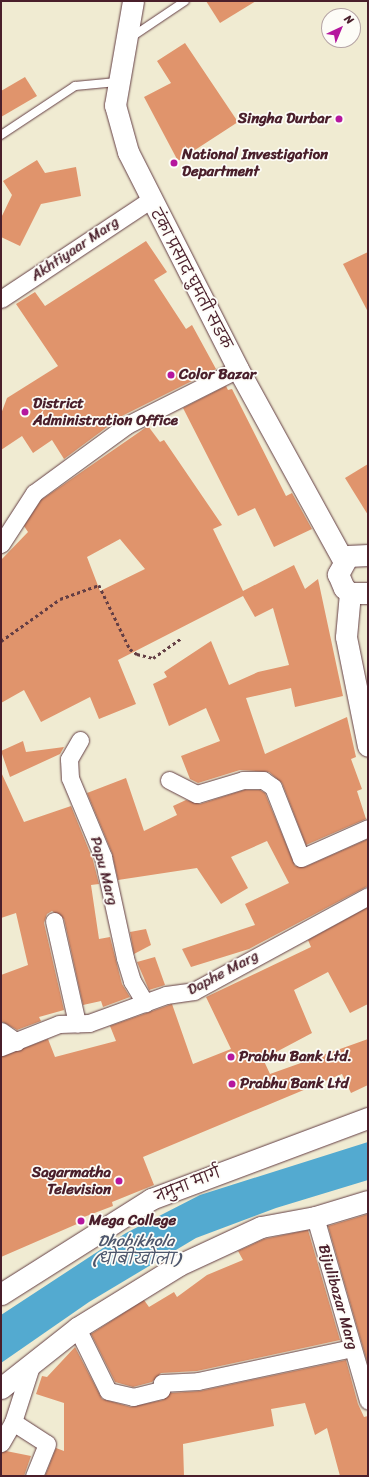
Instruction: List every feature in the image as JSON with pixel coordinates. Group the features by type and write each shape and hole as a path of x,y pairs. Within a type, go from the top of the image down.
{"street":[{"name":"टंका प्रसाद घुमती सडक","path":"133,1 123,43 117,82 116,118 150,200 238,369 343,560"},
{"name":"Akhtiyaar Marg","path":"1,299 150,200"},
{"path":"1,530 34,493 127,425 238,369"},
{"path":"1,544 23,507"},
{"path":"368,555 355,553 343,560 340,582 359,593 346,637 368,746"},
{"name":"Papu Marg","path":"80,740 69,759 70,778 104,857 125,958 132,981 145,1003"},
{"path":"169,780 197,794 243,780 263,780 273,786 301,858 368,828"},
{"name":"Daphe Marg","path":"9,1045 58,1024 89,1022 145,1003 194,991 368,896"},
{"path":"54,921 77,1022"},
{"path":"1,1031 9,1045"},
{"name":"नमुना मार्ग","path":"1,1294 151,1199 368,1118"},
{"path":"1,1388 32,1366 77,1328 186,1262 261,1227 315,1217 368,1201"},
{"name":"Bijulibazar Marg","path":"315,1217 368,1400"},
{"path":"77,1328 108,1391 133,1397 161,1390 162,1383 198,1381 352,1348"},
{"path":"1,1443 13,1422 32,1366"},
{"path":"13,1422 47,1444 34,1476"}],"lane":[{"path":"123,43 185,1"},
{"path":"1,135 75,86 117,82"}],"path":[{"path":"1,640 60,599 99,585 130,649 137,654 153,658 182,638"}],"water":[{"name":"Dhobikhola (धोबीखोला)","path":"368,1142 368,1180 276,1208 196,1238 89,1302 1,1363 1,1315 126,1233 200,1195"}],"building":[{"path":"206,1 256,1 220,23"},
{"path":"185,43 238,122 178,161 144,97 171,83 157,61"},
{"path":"25,77 37,96 1,117 1,91"},
{"path":"37,160 45,173 76,167 81,196 41,204 20,246 1,237 1,218 12,195 3,181"},
{"path":"146,241 167,272 154,280 186,329 192,325 216,369 122,416 64,459 52,440 33,453 22,436 1,450 1,414 7,398 58,366 16,304 35,292 45,306"},
{"path":"368,252 368,312 343,264"},
{"path":"226,386 228,390 232,389 286,496 292,493 312,529 274,547 255,508 238,516 183,408"},
{"path":"148,426 160,442 164,440 222,525 213,529 243,591 294,565 305,589 318,579 343,696 295,707 291,688 246,698 265,754 347,717 356,757 351,759 362,789 357,791 366,819 306,845 282,783 269,772 240,770 198,783 190,779 181,756 220,741 206,708 169,726 153,684 167,677 164,672 211,641 229,685 258,672 289,665 273,608 255,617 243,596 118,660 136,704 99,719 90,697 41,722 24,690 1,703 1,560 28,532 24,526 41,500","holes":["120,539 145,569 100,591 87,557"]},
{"path":"368,464 368,515 345,478"},
{"path":"23,741 26,752 64,747 60,754 10,777 1,751"},
{"path":"1,772 24,822 71,806 93,860 99,884 91,885 99,939 110,937 122,984 130,997 103,1007 101,1001 83,1005 64,919 52,911 47,914 44,923 64,1010 39,1017 41,1021 17,1030 1,1021 1,975 28,965 16,913 1,918"},
{"path":"126,778 144,831 177,815 173,806 186,800 200,804 244,790 260,790 265,793 295,866 305,867 368,839 368,886 249,949 191,967 182,949 255,925 245,904 289,883 267,841 231,857 248,888 221,904 197,868 118,880 112,853 87,793"},
{"path":"368,907 368,1004 350,1013 328,972 294,990 312,1033 263,1059 270,1074 368,1039 368,1085 351,1093 342,1074 143,1157 154,1185 112,1202 113,1206 76,1220 77,1224 1,1257 1,1057 48,1039 55,1057 116,1041 110,1026 172,1004 193,1064 231,1049 206,997 311,947 308,940"},
{"path":"146,929 151,945 134,954 130,932"},
{"path":"155,957 165,985 149,990 137,962"},
{"path":"368,1214 368,1365 328,1226"},
{"path":"308,1230 340,1340 197,1371 161,1373 152,1382 133,1387 115,1382 91,1334 144,1300 149,1307 174,1292 177,1297 207,1275 243,1260 238,1251 264,1239"},
{"path":"75,1347 102,1399 131,1407 163,1400 170,1393 200,1391 346,1360 358,1404 364,1417 368,1416 368,1476 340,1476 327,1428 315,1435 305,1403 271,1409 274,1426 183,1444 184,1476 45,1476 56,1448 64,1451 64,1403 36,1394 42,1376 47,1377"},
{"path":"6,1451 31,1456 24,1476 1,1476 1,1453"}],"place":[{"name":"Singha Durbar","path":"339,119"},
{"name":"National Investigation Department","path":"174,163"},
{"name":"Color Bazar","path":"171,375"},
{"name":"District Administration Office","path":"25,412"},
{"name":"Prabhu Bank Ltd.","path":"231,1057"},
{"name":"Prabhu Bank Ltd","path":"232,1084"},
{"name":"Sagarmatha Television","path":"119,1181"},
{"name":"Mega College","path":"81,1221"}]}
